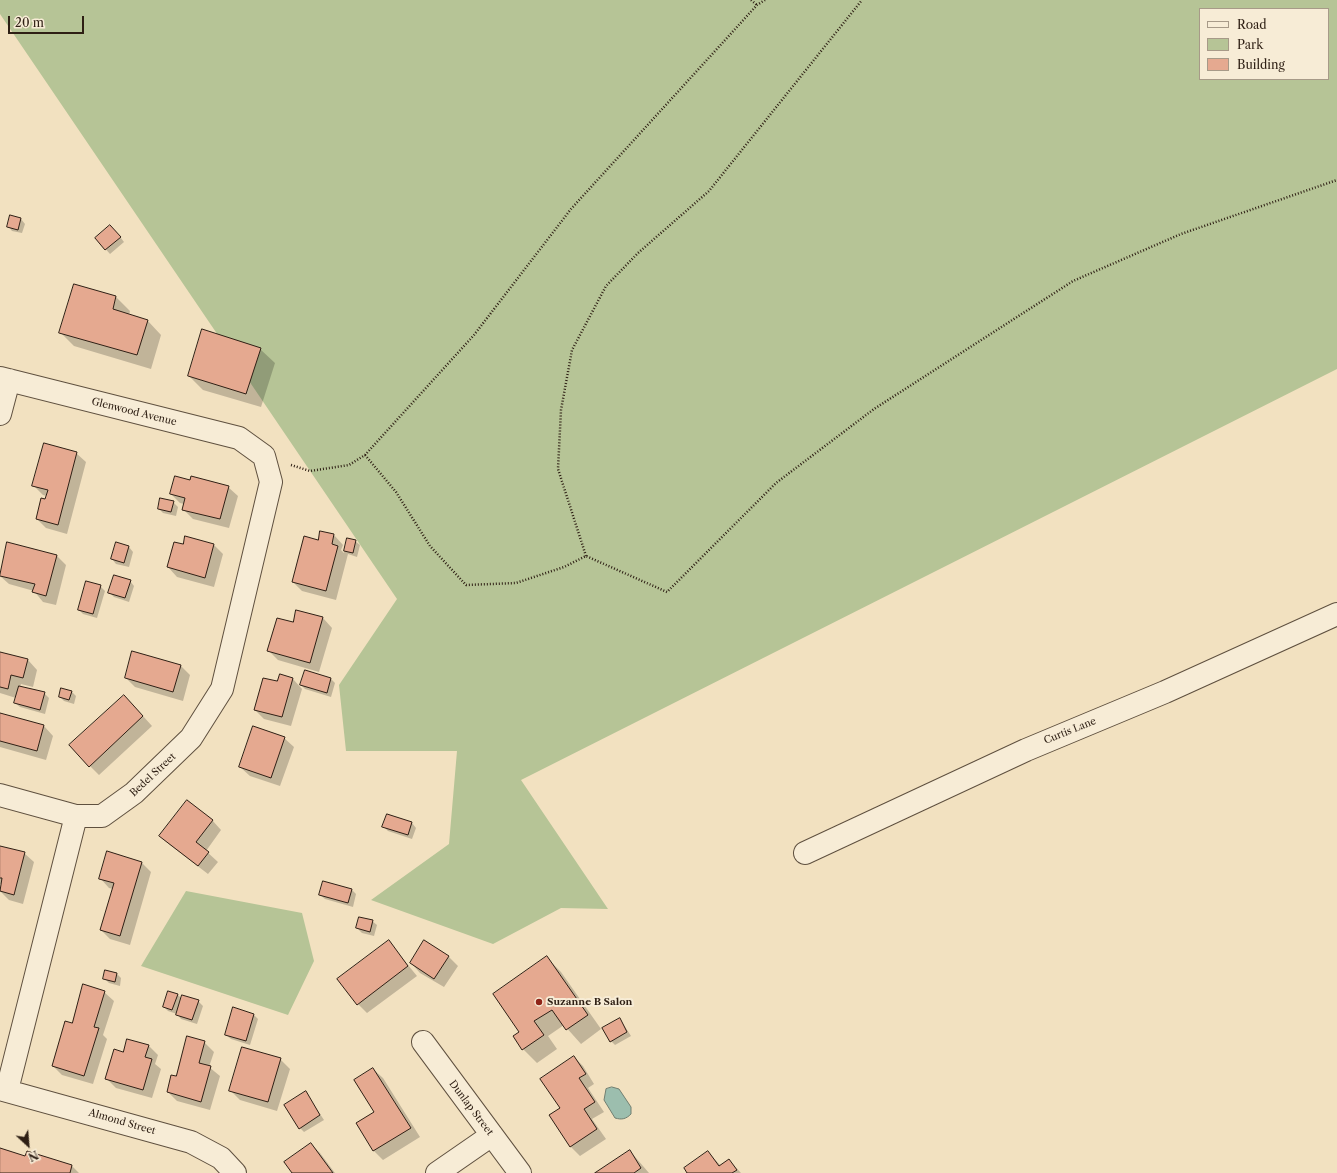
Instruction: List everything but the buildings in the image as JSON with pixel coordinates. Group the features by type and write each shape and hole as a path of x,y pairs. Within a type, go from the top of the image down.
{"street":[{"path":"0,414 4,379"},
{"name":"Glenwood Avenue","path":"4,379 239,438 264,456"},
{"name":"Bedel Street","path":"0,795 76,816 102,816 134,793 191,738 222,689 271,482 264,456"},
{"name":"Curtis Lane","path":"805,853 1026,750 1165,692 1337,614"},
{"path":"3,1089 76,816"},
{"name":"Dunlap Street","path":"423,1042 520,1173"},
{"name":"Almond Street","path":"3,1089 191,1142 221,1158 235,1173"},
{"path":"438,1173 492,1135"}],"path":[{"path":"751,0 757,5"},
{"path":"264,456 310,471 349,465 365,455 474,334 572,209 757,5 765,0"},
{"path":"862,0 709,191 638,253 606,286 572,350 561,410 558,469 586,556 667,592 776,483 874,409 1073,281 1181,234 1337,180"},
{"path":"365,455 396,492 430,546 466,585 516,583 564,567 586,556"}],"green space":[{"path":"0,0 1337,0 1337,369 521,780 608,909 561,908 493,944 371,900 449,844 457,751 346,751 339,685 397,599 0,14"},
{"path":"186,891 302,913 314,961 288,1015 141,966"}],"shaded area":[{"path":"612,1087 619,1089 631,1107 631,1114 626,1118 615,1118 604,1100 606,1089"}],"place":[{"name":"Suzanne B Salon","path":"539,1002"}]}
